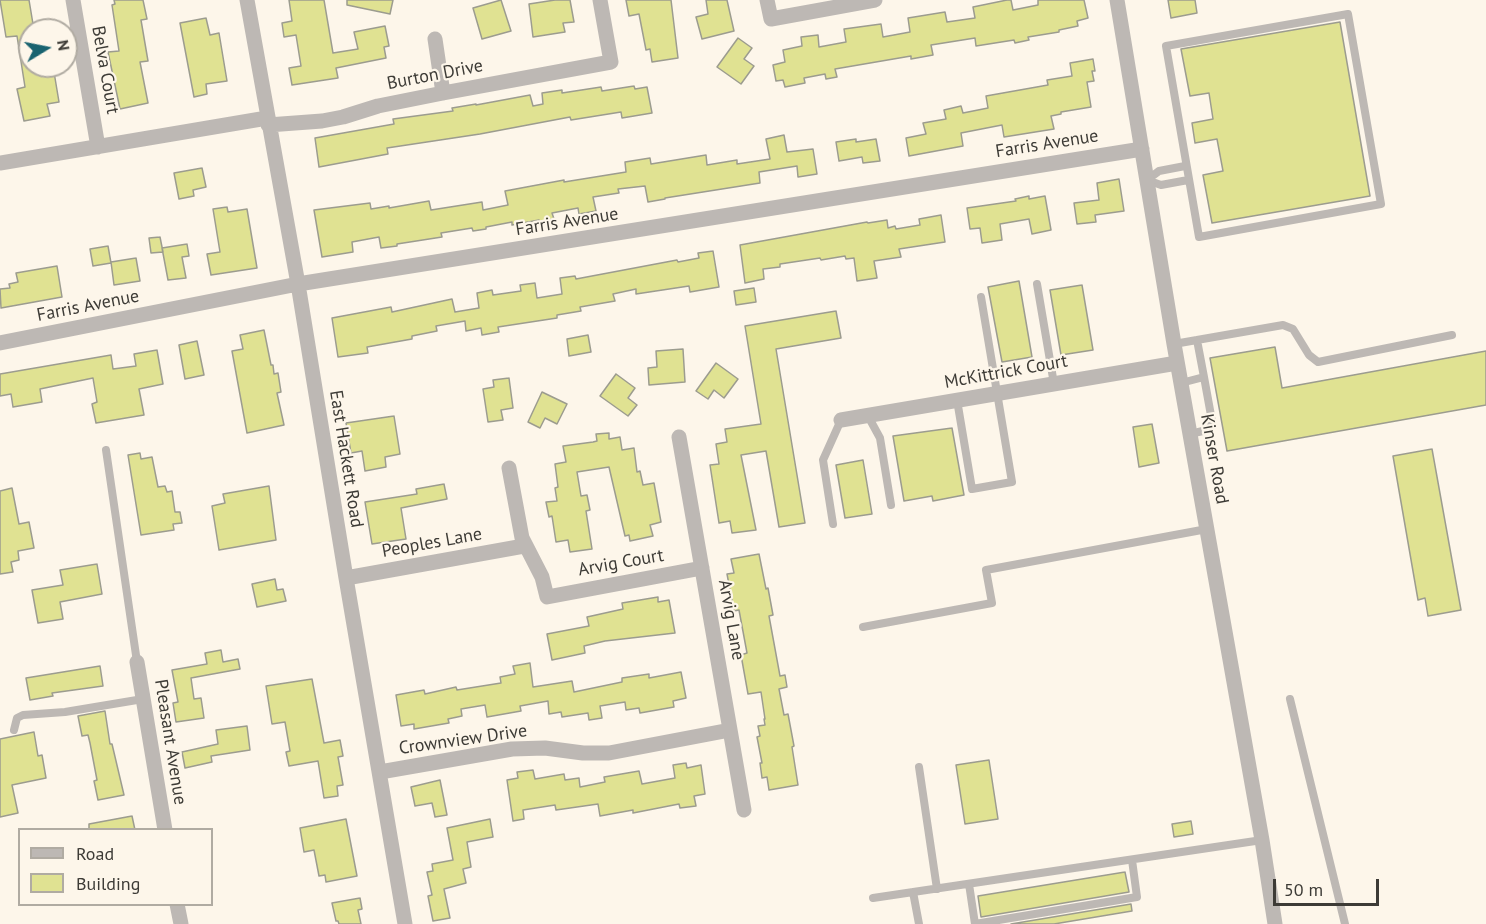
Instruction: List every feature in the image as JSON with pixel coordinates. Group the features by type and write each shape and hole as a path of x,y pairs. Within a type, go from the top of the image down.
{"street":[{"name":"Belva Court","path":"73,0 98,147"},
{"name":"East Hackett Road","path":"247,0 298,284 405,924"},
{"name":"Burton Drive","path":"0,163 268,122 333,119 378,106 611,62 600,0"},
{"path":"767,0 771,19 875,0"},
{"name":"Kinser Road","path":"1117,0 1177,363 1275,924"},
{"path":"435,39 444,93"},
{"name":"Farris Avenue","path":"0,343 298,284 1142,149"},
{"name":"McKittrick Court","path":"841,420 1177,363"},
{"name":"Arvig Lane","path":"679,437 744,810"},
{"path":"509,468 524,546"},
{"name":"Peoples Lane","path":"346,578 524,546"},
{"name":"Arvig Court","path":"524,546 542,577 547,597 702,568"},
{"name":"Pleasant Avenue","path":"137,662 165,828"},
{"name":"Crownview Drive","path":"380,772 518,748 609,753 730,730"},
{"path":"177,906 181,924"}],"lane":[{"path":"1348,14 1381,204 1198,237 1188,180 1166,46 1348,14"},
{"path":"1147,180 1159,171 1185,166"},
{"path":"1147,180 1161,185 1188,180"},
{"path":"1037,284 1054,384"},
{"path":"957,400 972,489 1012,482 981,297"},
{"path":"1174,344 1284,325 1293,329 1309,355 1318,362 1452,335"},
{"path":"1190,434 1207,430 1212,421 1197,340"},
{"path":"1181,383 1204,378"},
{"path":"868,416 880,438 891,505"},
{"path":"833,524 823,460 841,420"},
{"path":"106,450 137,662"},
{"path":"862,627 992,603 986,570 1207,529"},
{"path":"14,730 17,718 23,715 65,712 143,699"},
{"path":"1290,699 1345,924"},
{"path":"919,767 937,889"},
{"path":"873,898 1262,840"},
{"path":"969,884 975,924 1137,897 1132,860"},
{"path":"914,892 919,924"}],"building":[{"path":"0,0 29,0 32,18 18,18 18,42 17,36 6,37"},
{"path":"114,0 143,0 147,19 141,20 148,61 140,62 148,103 120,109 108,52 119,51 112,5 115,4"},
{"path":"289,0 324,0 333,53 358,49 354,32 385,26 389,46 384,47 386,58 336,68 338,78 292,85 289,68 301,66 296,35 284,37 282,23 292,21"},
{"path":"347,0 393,0 390,14 347,5"},
{"path":"501,0 511,31 482,39 473,8"},
{"path":"570,0 574,22 563,23 565,32 533,37 529,4"},
{"path":"626,0 671,0 678,58 652,62 650,49 646,50 639,14 629,16"},
{"path":"706,0 727,0 734,31 702,39 696,17 708,14"},
{"path":"1011,0 1013,10 1038,5 1038,0 1084,0 1088,18 1077,21 1078,26 1028,37 1029,40 1015,43 1014,40 976,46 975,38 931,45 933,55 911,59 911,56 835,69 837,77 826,79 825,74 804,78 805,83 785,87 783,80 776,81 773,65 785,62 783,50 802,46 801,37 818,35 819,47 846,42 844,29 881,24 883,37 910,32 908,18 945,12 947,22 975,18 973,7"},
{"path":"1168,0 1195,0 1197,13 1171,18"},
{"path":"206,18 210,35 219,33 227,81 206,84 207,94 194,97 180,23"},
{"path":"1340,22 1370,196 1212,223 1203,175 1223,171 1217,139 1195,143 1192,123 1213,119 1209,93 1190,96 1181,49"},
{"path":"738,38 752,48 744,59 754,66 741,84 717,67"},
{"path":"1093,59 1094,81 1087,82 1091,107 1051,116 1054,129 1004,137 1002,125 961,133 963,146 909,156 906,138 926,134 923,123 946,119 944,110 961,106 963,113 988,108 986,96 1048,85 1047,80 1072,76 1070,63"},
{"path":"24,78 55,78 59,102 47,104 50,116 24,121 17,89 25,87"},
{"path":"634,86 635,89 647,87 652,113 622,118 621,112 571,120 570,117 387,148 388,154 319,167 315,138 394,124 393,119 453,111 452,108 530,95 533,106 543,104 542,93 562,90 562,93 601,87 602,91"},
{"path":"784,135 787,152 813,149 817,174 798,177 797,166 759,172 760,183 648,202 645,186 618,189 619,193 593,197 596,211 579,214 578,208 552,213 554,219 512,225 512,222 486,227 486,229 473,231 472,228 441,233 442,237 381,248 379,237 352,242 353,252 322,257 314,210 370,203 371,209 389,206 389,208 429,201 431,210 482,202 483,210 508,205 505,191 626,172 625,162 650,158 651,164 706,155 707,165 737,160 737,164 770,159 766,139"},
{"path":"856,139 856,142 876,139 880,161 863,163 862,157 839,161 836,142"},
{"path":"202,168 206,187 193,190 194,196 179,199 174,173"},
{"path":"1119,179 1124,211 1095,215 1096,222 1077,224 1074,203 1099,200 1097,183"},
{"path":"1029,196 1029,199 1045,196 1051,230 1032,234 1029,219 1000,224 1002,240 982,243 980,228 970,229 967,208 1016,201 1015,199"},
{"path":"227,207 228,212 247,209 257,268 211,275 207,254 220,252 213,209"},
{"path":"941,215 945,242 899,249 901,257 874,261 877,278 857,281 854,258 846,259 845,256 780,264 780,267 763,269 764,279 745,283 740,245 867,222 887,220 888,228 895,226 896,229 920,225 919,219"},
{"path":"160,237 163,252 151,253 149,238"},
{"path":"187,244 189,256 182,257 186,278 168,280 162,248"},
{"path":"108,246 111,263 93,266 90,249"},
{"path":"713,251 719,287 690,292 689,286 636,294 636,289 613,294 615,301 580,307 581,311 557,315 557,318 498,327 499,332 482,335 481,328 466,331 465,321 436,326 437,331 412,336 412,339 367,347 368,353 338,357 332,318 391,307 392,312 452,299 455,312 479,308 477,293 492,290 493,295 521,291 520,285 535,283 537,298 562,294 560,278 575,276 576,279 677,260 678,262 699,258 698,253"},
{"path":"136,258 140,281 114,285 111,262"},
{"path":"57,266 62,297 1,308 0,289 10,288 9,284 18,282 16,273"},
{"path":"1019,281 1032,357 1002,362 988,287"},
{"path":"1082,285 1093,350 1061,355 1050,290"},
{"path":"754,288 756,302 736,305 734,291"},
{"path":"836,311 841,338 776,349 805,523 779,527 766,451 741,455 756,530 732,533 730,521 719,523 710,465 719,464 716,444 727,442 725,429 761,424 745,326"},
{"path":"264,330 271,365 273,365 274,374 278,373 281,392 277,393 284,425 247,433 232,351 243,349 240,335"},
{"path":"588,335 591,352 569,356 567,339"},
{"path":"197,341 204,375 185,379 179,345"},
{"path":"1275,347 1282,388 1486,351 1486,405 1227,451 1210,358"},
{"path":"683,349 685,382 649,385 648,368 657,367 656,351"},
{"path":"157,350 163,384 139,389 144,415 96,423 92,404 97,402 93,378 40,389 42,402 13,407 11,394 0,396 0,374 111,355 113,369 136,366 134,354"},
{"path":"716,363 738,379 724,398 714,390 708,399 696,391"},
{"path":"616,374 635,388 628,398 637,405 628,416 600,396"},
{"path":"509,378 513,408 501,410 503,420 488,422 483,389 494,387 493,380"},
{"path":"542,392 567,404 557,424 545,418 540,428 528,422"},
{"path":"394,416 400,454 385,457 386,467 365,471 362,451 351,453 346,423"},
{"path":"1152,424 1159,463 1139,467 1133,427"},
{"path":"952,428 964,495 933,501 932,496 904,501 893,436"},
{"path":"609,433 609,439 620,437 622,450 634,448 637,472 640,471 643,485 654,483 661,522 650,525 653,536 630,541 629,535 625,536 609,467 577,472 581,496 587,495 590,510 586,511 592,549 570,552 568,540 556,542 552,516 549,517 546,502 557,501 555,464 566,462 563,446 597,441 596,434"},
{"path":"1432,449 1461,610 1428,616 1425,598 1418,600 1393,456"},
{"path":"140,453 141,459 152,457 158,487 165,486 167,492 172,491 175,512 180,512 182,523 173,524 174,530 141,535 128,455"},
{"path":"863,460 872,514 845,518 836,465"},
{"path":"444,484 447,499 401,508 406,539 372,544 365,502 417,494 416,489"},
{"path":"269,486 276,540 219,550 212,506 225,503 223,494"},
{"path":"12,488 19,524 29,522 34,548 18,551 19,560 11,562 13,572 0,574 0,491"},
{"path":"759,554 773,615 769,616 780,676 785,675 787,687 779,689 784,715 788,714 798,785 769,790 767,777 762,778 760,763 762,763 757,737 760,736 758,726 765,725 761,692 748,694 741,655 747,653 739,610 734,611 727,574 734,573 731,559"},
{"path":"97,564 102,594 60,602 63,619 38,623 32,590 63,585 60,570"},
{"path":"275,579 277,590 283,589 286,601 257,607 252,584"},
{"path":"658,597 658,602 669,600 675,633 605,641 584,646 585,653 552,660 547,634 589,626 587,617 623,609 622,603"},
{"path":"221,650 223,662 238,659 240,669 191,678 194,699 201,698 204,718 176,722 173,703 178,702 172,670 207,664 205,653"},
{"path":"530,663 533,687 572,681 574,692 622,682 622,678 649,674 649,678 681,672 686,698 673,701 674,707 640,713 639,708 626,710 625,702 600,706 602,718 589,720 588,713 562,717 561,712 549,714 548,701 520,706 521,711 487,717 485,705 461,709 462,716 448,719 449,723 414,729 414,724 401,726 396,695 424,690 425,694 456,687 457,690 501,683 500,677 515,674 513,666"},
{"path":"100,666 103,686 52,693 53,696 30,700 26,678"},
{"path":"312,679 324,743 340,740 343,756 338,757 343,785 337,786 338,796 324,798 318,761 289,766 286,752 290,751 285,722 272,724 266,686"},
{"path":"105,711 110,744 112,744 124,795 98,800 90,743 88,735 82,736 78,716"},
{"path":"247,726 250,750 211,756 212,762 185,768 182,752 218,744 216,730"},
{"path":"34,732 38,756 42,755 46,778 12,785 18,813 0,817 0,739"},
{"path":"989,760 998,819 965,824 956,765"},
{"path":"686,763 687,768 701,765 705,794 694,796 696,806 680,808 679,804 633,813 633,810 600,816 598,804 556,810 555,805 523,810 524,819 513,821 507,780 518,778 517,772 533,770 535,779 564,774 565,780 579,778 580,787 605,782 604,777 639,771 642,784 675,778 673,765"},
{"path":"440,780 447,815 435,817 432,803 415,806 411,787"},
{"path":"132,816 135,828 89,828 89,824"},
{"path":"346,819 357,876 326,882 325,875 319,876 314,850 304,852 300,828"},
{"path":"490,819 493,837 467,842 471,867 463,869 466,883 444,889 450,918 433,921 428,896 432,895 427,872 433,871 432,864 453,860 447,828"},
{"path":"1191,821 1193,834 1174,837 1172,824"},
{"path":"1125,872 1129,892 981,917 978,896"},
{"path":"360,898 362,909 358,910 361,924 339,924 336,921 332,903"},
{"path":"1131,904 1132,911 1054,924 1011,924"}]}
